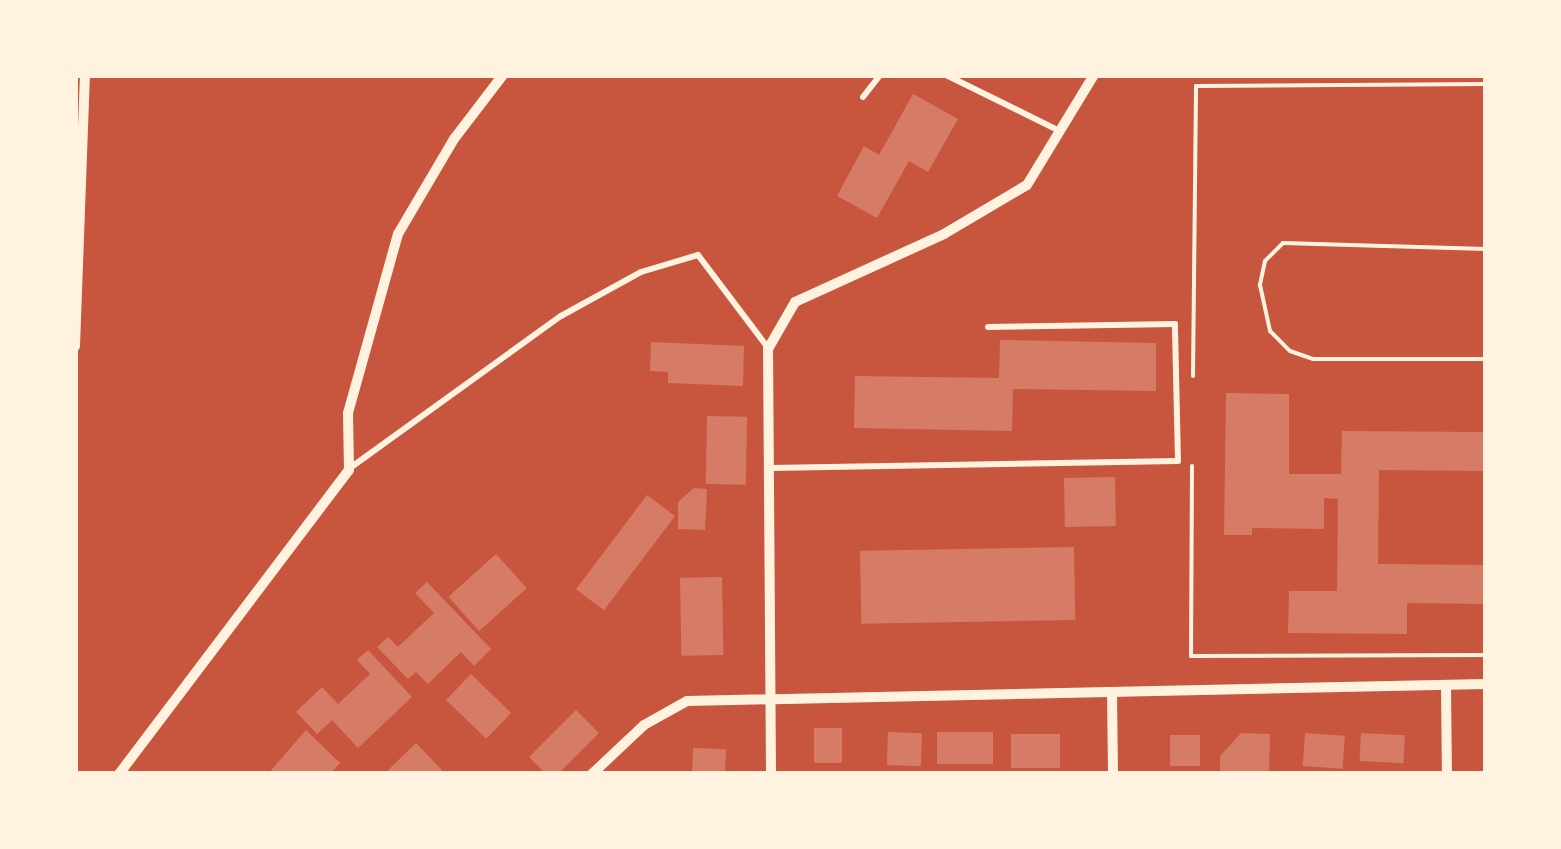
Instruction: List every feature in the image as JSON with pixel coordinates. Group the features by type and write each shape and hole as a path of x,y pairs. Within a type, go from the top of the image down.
{"street":[{"path":"75,346 85,75"},
{"path":"119,774 348,470 348,413 398,234 454,139 503,75"},
{"path":"770,774 768,349 795,302 944,234 1027,185 1094,75"},
{"path":"592,774 644,725 686,701 1486,684"},
{"path":"1446,685 1447,774"},
{"path":"1112,692 1113,774"}],"lane":[{"path":"863,98 880,75"},
{"path":"946,75 1060,131"},
{"path":"348,470 562,316 642,272 698,255 768,349"},
{"path":"770,468 1178,462 1176,324 988,327"}],"path":[{"path":"1193,380 1196,86 1486,84"},
{"path":"1486,248 1283,243 1265,261 1260,284 1270,330 1290,350 1313,358 1486,359"},
{"path":"1192,459 1191,656 1486,655"}],"building":[{"path":"913,94 958,119 928,172 909,161 877,218 837,196 864,146 879,155"},
{"path":"1000,340 1156,343 1156,391 1013,389 1012,431 854,428 855,376 999,378"},
{"path":"651,342 744,346 743,386 668,383 668,372 650,371"},
{"path":"1226,393 1289,394 1289,474 1341,474 1342,431 1486,432 1486,471 1379,470 1378,564 1486,565 1486,604 1407,603 1407,634 1288,633 1289,591 1337,591 1338,499 1324,498 1324,529 1252,528 1252,535 1224,535"},
{"path":"707,416 747,417 746,485 706,484"},
{"path":"1115,477 1116,526 1065,527 1064,478"},
{"path":"694,488 707,489 705,530 678,529 678,502"},
{"path":"647,495 675,516 604,610 576,589"},
{"path":"1074,547 1075,620 861,624 860,551"},
{"path":"496,554 527,588 479,631 448,597"},
{"path":"722,577 723,655 681,656 680,578"},
{"path":"427,582 491,649 474,666 461,652 428,684 416,672 408,679 377,647 388,637 398,647 434,613 415,593"},
{"path":"368,650 412,697 358,748 332,720 317,734 296,712 322,687 338,704 370,674 357,660"},
{"path":"471,674 511,713 486,739 446,700"},
{"path":"576,710 599,733 558,774 546,774 529,757"},
{"path":"814,728 842,728 842,763 814,763"},
{"path":"306,730 340,763 330,774 268,774"},
{"path":"888,732 922,733 921,766 887,765"},
{"path":"937,732 993,732 993,764 937,764"},
{"path":"1241,733 1270,734 1269,771 1220,774 1220,756"},
{"path":"1305,733 1345,736 1343,769 1303,766"},
{"path":"1361,733 1405,735 1403,763 1360,761"},
{"path":"1011,734 1060,734 1060,768 1011,768"},
{"path":"1170,735 1200,735 1200,766 1170,766"},
{"path":"416,743 442,770 438,774 384,774"},
{"path":"693,748 726,749 725,774 692,774"}]}
